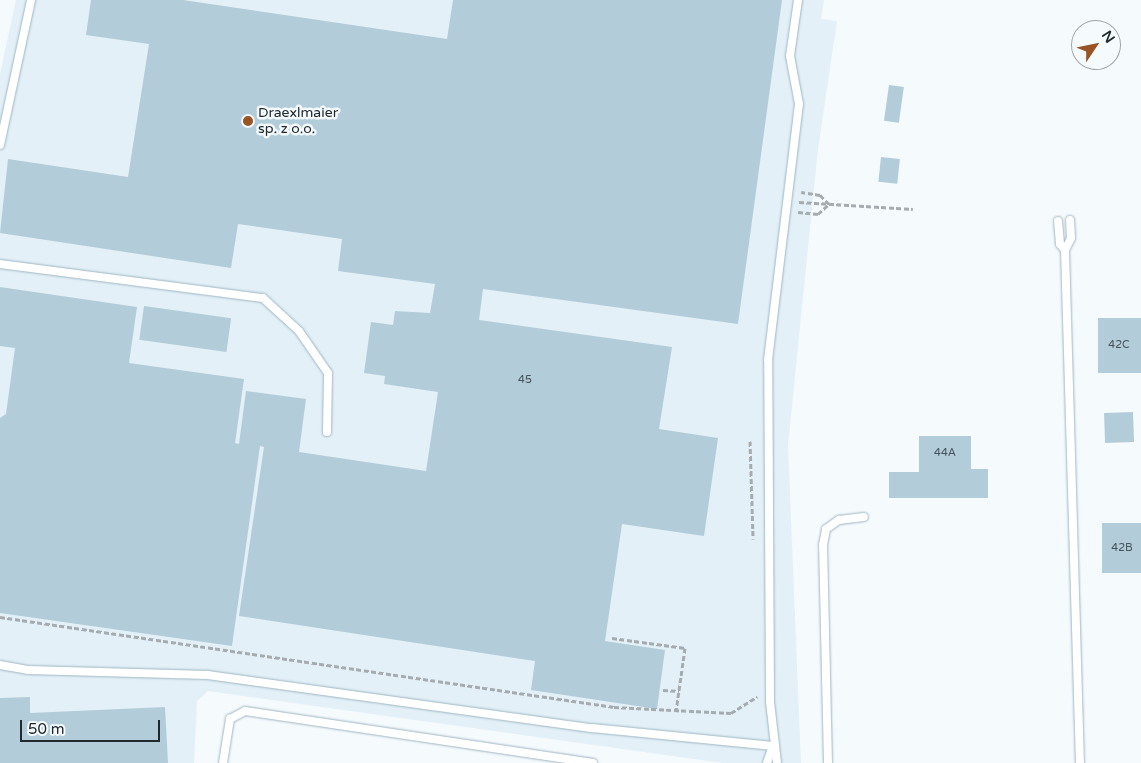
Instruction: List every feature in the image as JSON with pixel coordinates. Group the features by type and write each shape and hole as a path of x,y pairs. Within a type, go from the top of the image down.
{"lane":[{"path":"0,145 30,0"},
{"path":"777,763 773,746 770,702 768,360 799,104 790,56 798,0"},
{"path":"1058,220 1060,244 1065,250"},
{"path":"1070,220 1071,238 1065,250 1080,763"},
{"path":"0,264 263,298 299,331 328,373 327,432"},
{"path":"828,763 823,545 826,529 840,520 864,517"},
{"path":"0,665 28,670 208,675 592,728 773,746"},
{"path":"223,763 230,719 245,711 593,763"},
{"path":"767,763 773,746"}],"path":[{"path":"795,191 820,195 829,204"},
{"path":"794,201 913,210"},
{"path":"792,211 818,214 829,204"},
{"path":"750,441 753,538"},
{"path":"0,617 614,707 731,713 756,696 770,702"},
{"path":"612,638 685,648 676,711"},
{"path":"664,690 679,691"}],"shaded area":[{"name":"Draexlmaier sp. z o.o.","path":"16,0 824,0 821,19 837,21 818,149 788,445 801,763 723,763 208,691 197,701 194,763 0,763 0,74"}],"building":[{"name":"Draexlmaier sp. z o.o.","path":"91,0 183,0 447,39 453,0 782,0 738,324 483,289 479,320 672,347 659,429 718,438 704,536 622,524 605,641 665,650 657,709 531,690 535,661 239,616 264,447 260,446 232,646 0,613 0,418 6,414 15,348 0,346 0,287 137,307 129,363 244,379 235,443 239,444 246,391 306,399 299,452 426,471 438,392 384,384 385,376 364,373 371,322 393,325 395,311 430,313 435,284 338,271 342,239 238,224 231,268 0,233 8,159 128,177 149,44 86,35"},
{"path":"889,85 904,87 899,123 884,121"},
{"path":"881,157 900,159 897,184 878,182"},
{"path":"144,306 231,318 226,352 139,340"},
{"path":"1098,318 1141,318 1141,373 1098,373"},
{"path":"1133,412 1134,442 1105,443 1104,413"},
{"path":"919,436 971,436 971,469 988,469 988,498 889,498 889,472 919,472"},
{"path":"1102,523 1141,523 1141,573 1102,573"},
{"path":"30,697 30,713 165,707 168,763 0,763 0,698"}],"place":[{"name":"Draexlmaier sp. z o.o.","path":"248,121"}]}
